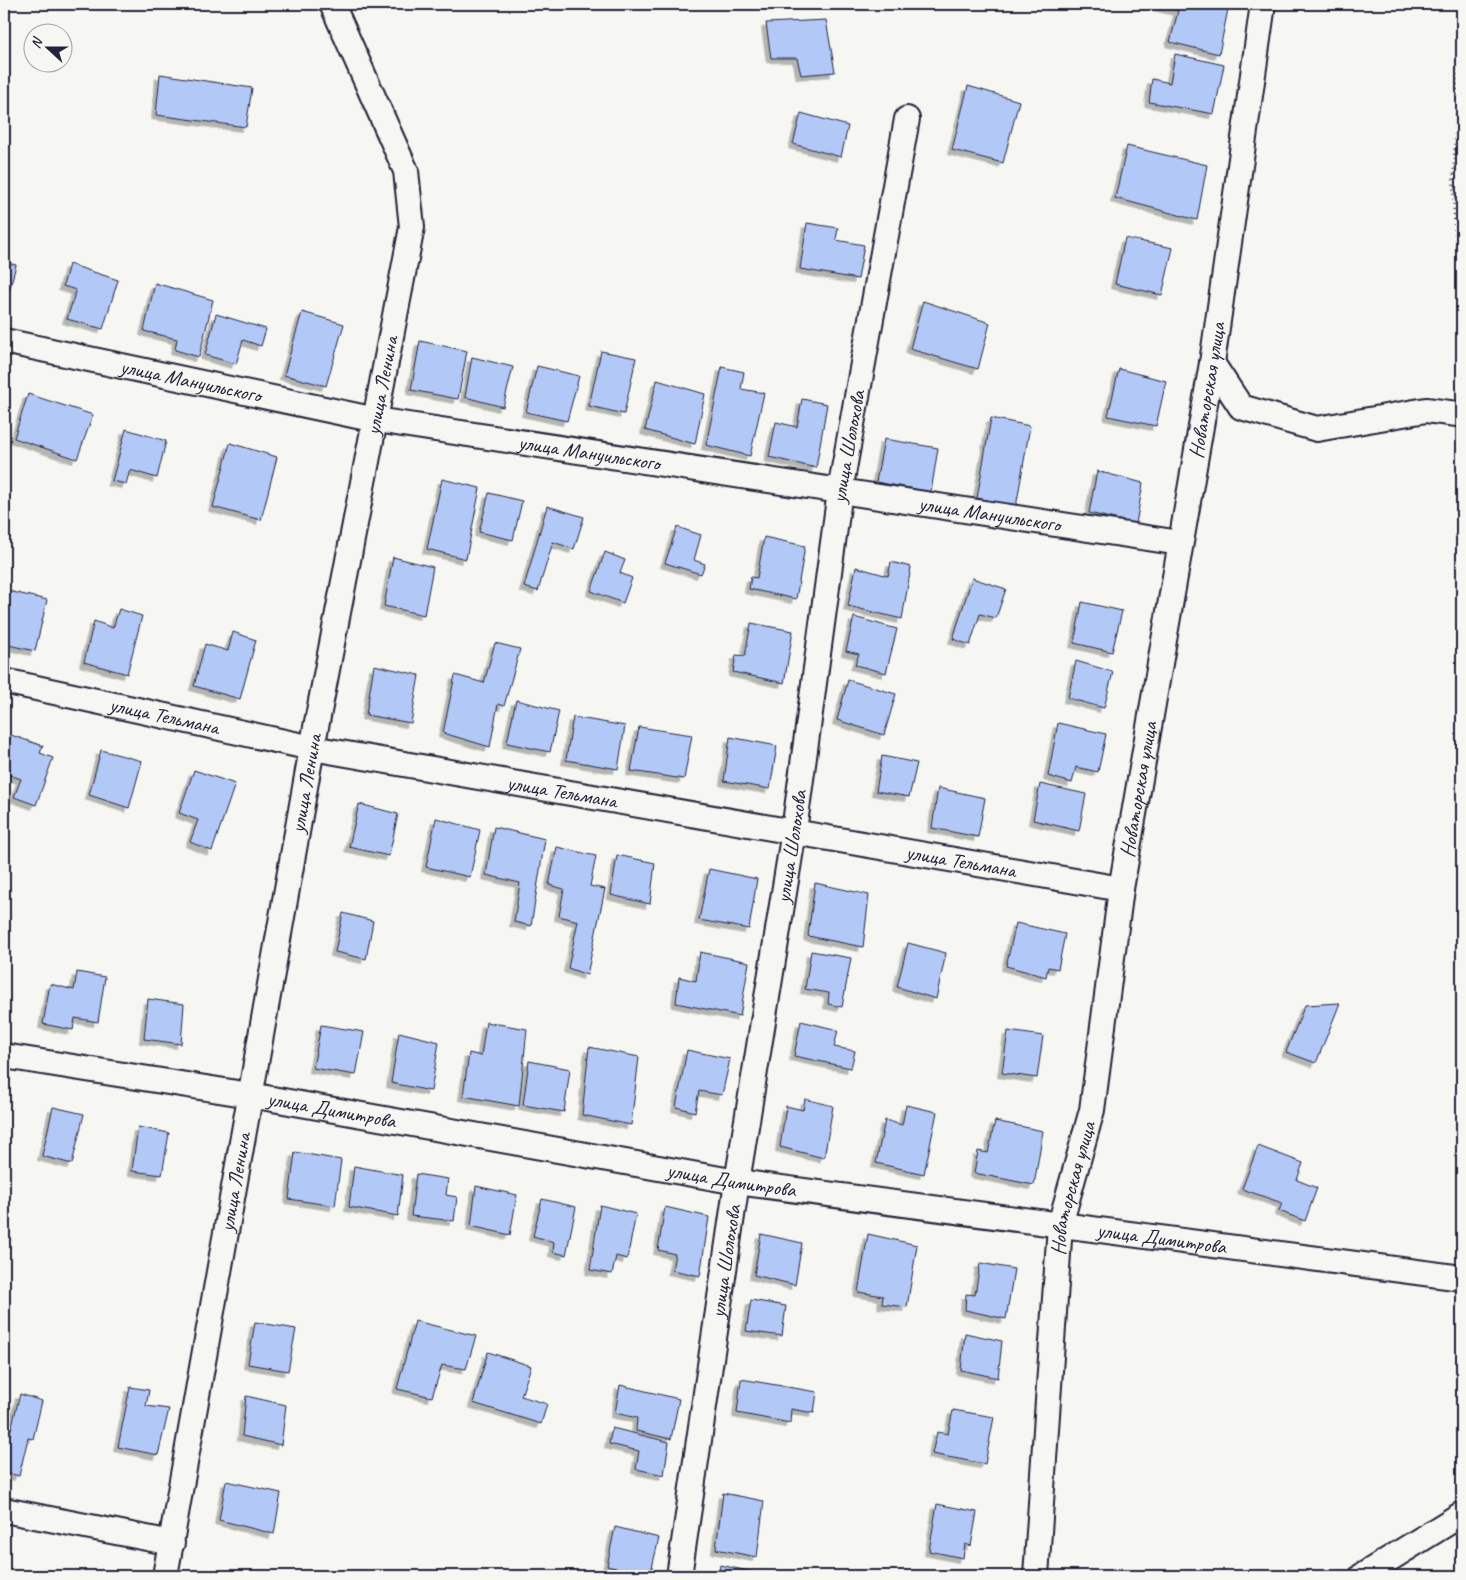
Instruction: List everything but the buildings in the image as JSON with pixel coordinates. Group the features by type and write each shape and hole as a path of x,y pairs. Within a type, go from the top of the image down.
{"street":[{"name":"улица Ленина","path":"165,1576 312,748 412,227 406,170 332,4"},
{"name":"Новаторская улица","path":"1036,1576 1060,1225 1092,1110 1122,889 1212,363 1263,4"},
{"name":"улица Шолохова","path":"679,1576 737,1182 794,831 840,491 907,119"},
{"name":"улица Мануильского","path":"4,340 376,420 1180,543"},
{"path":"1212,363 1242,407 1317,429 1426,410 1462,413"},
{"name":"улица Тельмана","path":"4,681 312,748 1122,889"},
{"name":"улица Димитрова","path":"4,1056 250,1095 737,1182 1462,1278"},
{"path":"4,1510 172,1543"},
{"path":"1362,1576 1462,1514"}],"path":[{"path":"1461,4 1462,35 1453,164 1456,256 1462,279"}]}
